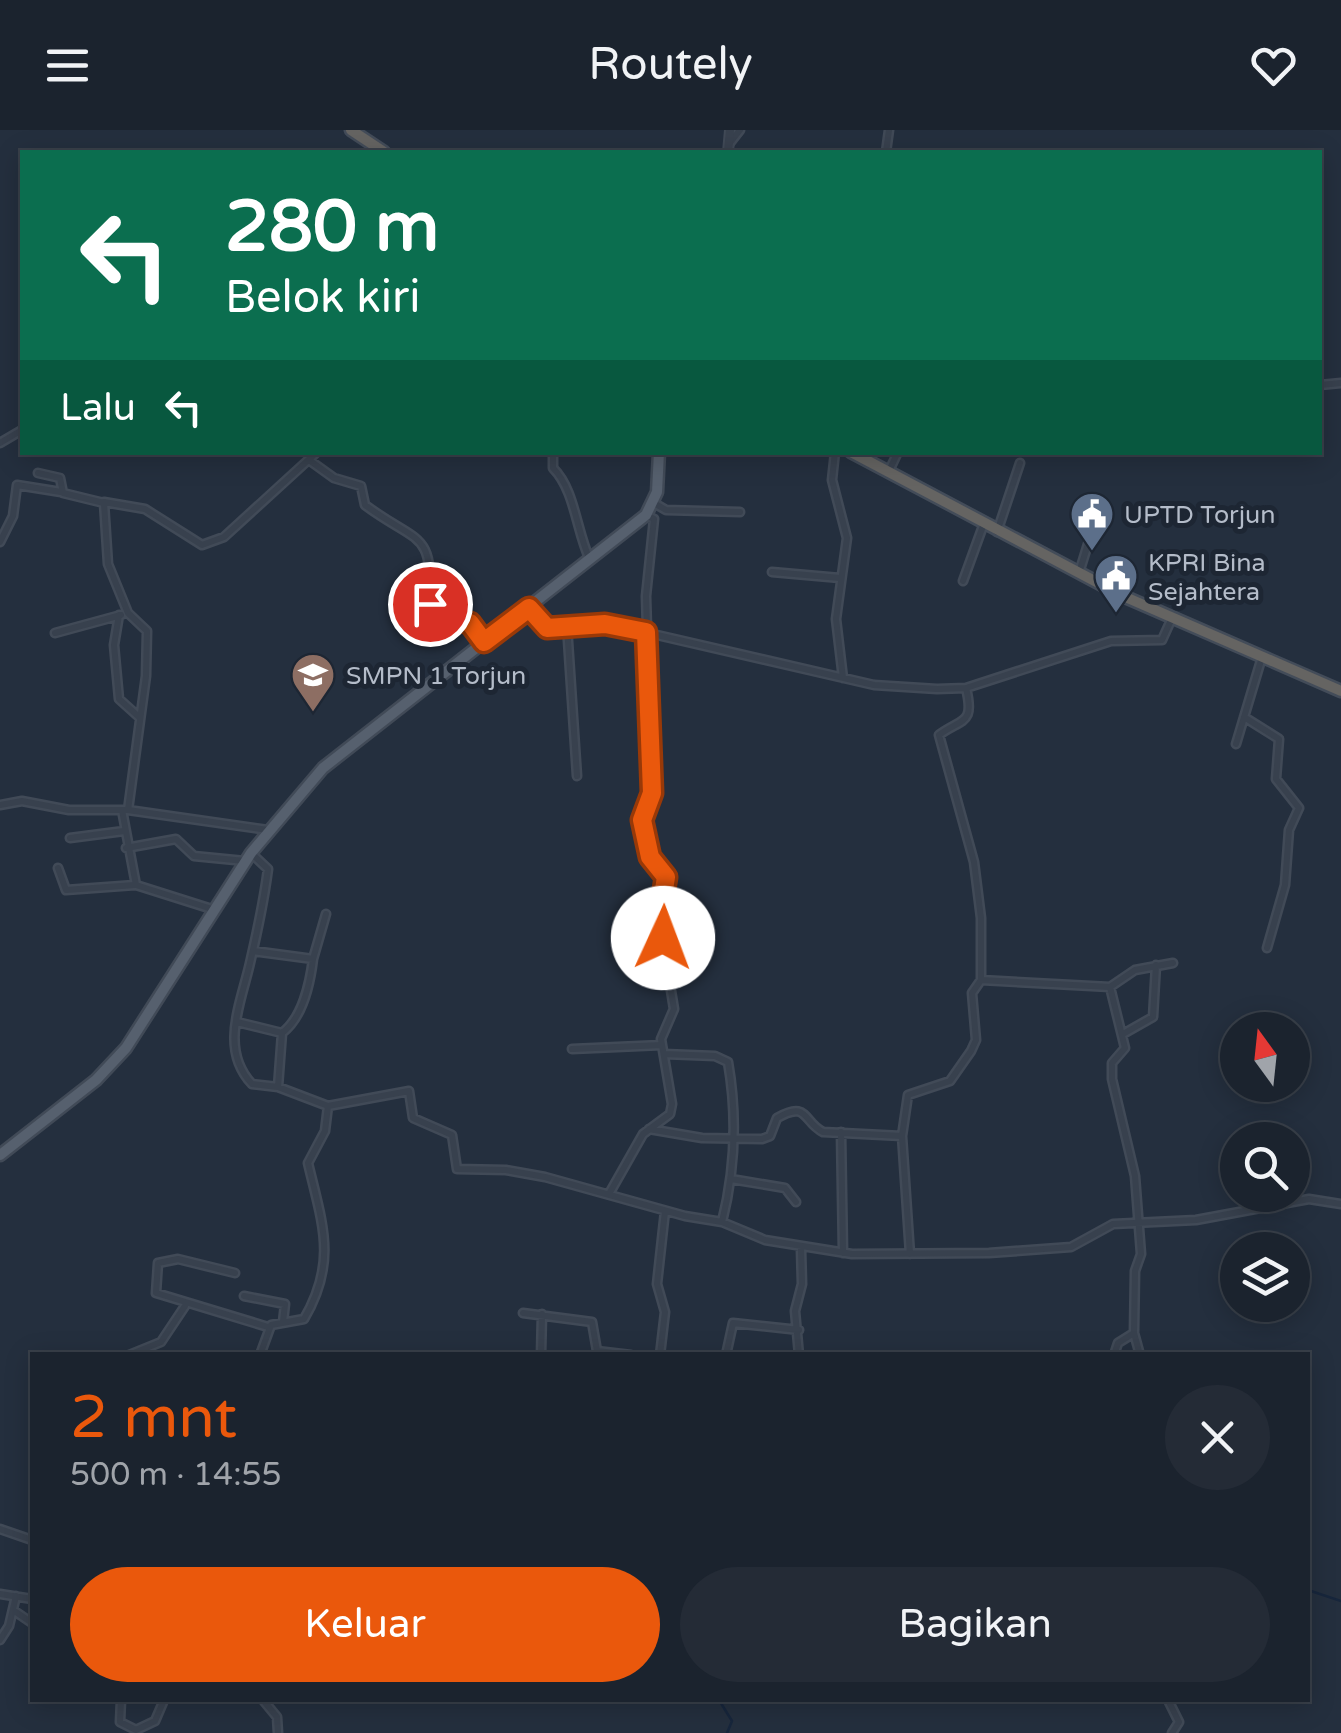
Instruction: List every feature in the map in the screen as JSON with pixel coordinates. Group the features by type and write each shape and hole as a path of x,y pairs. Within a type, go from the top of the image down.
{"highway":[{"path":"352,130 381,150"},
{"path":"857,455 1078,574 1341,691"}],"main road":[{"path":"0,1155 96,1080 126,1048 249,857 323,768 646,515 654,503 659,455"}],"street":[{"path":"729,148 730,130"},
{"path":"729,148 740,130"},
{"path":"0,542 13,516 18,485 146,509 202,545 224,538 314,455"},
{"path":"552,455 553,468 566,480 572,513 591,561"},
{"path":"835,455 832,480 847,538 836,619 843,678"},
{"path":"888,472 896,455"},
{"path":"309,460 334,478 361,486 365,505 419,541 432,557 430,604 442,616 470,623 484,642"},
{"path":"996,533 1020,463"},
{"path":"38,473 60,478 62,492"},
{"path":"102,501 106,556 128,613 147,630 124,832 136,885"},
{"path":"654,503 666,510 740,512"},
{"path":"609,1194 616,1175 648,1128 671,1110 663,1049 674,1008 660,924 666,877 650,857 642,820 652,793 646,632 654,518 646,515"},
{"path":"1078,574 1096,518"},
{"path":"963,580 983,526"},
{"path":"772,572 840,578"},
{"path":"529,608 547,628 605,624 904,688 966,688 1111,641 1162,640 1172,618"},
{"path":"54,633 128,613"},
{"path":"119,615 114,644 119,699 139,717"},
{"path":"566,626 578,776"},
{"path":"1236,744 1262,657"},
{"path":"910,1254 902,1136 908,1095 950,1082 973,1047 972,992 981,980 981,918 974,862 939,735 966,718 966,688"},
{"path":"1244,717 1279,738 1274,774 1299,808 1292,819 1285,885 1267,948"},
{"path":"0,804 22,801 69,810 125,810 268,830"},
{"path":"70,838 124,832"},
{"path":"126,848 176,839 189,854 249,857 268,869 236,1022 234,1048 241,1071 252,1084 278,1086 328,1106 410,1091 413,1118 450,1134 457,1169 506,1170 722,1222 801,1249 844,1253 1078,1246 1101,1228 1152,1220 1196,1220 1309,1199 1341,1204"},
{"path":"58,868 66,890 136,885 216,910"},
{"path":"278,1086 282,1033 292,1024 303,1001 326,914"},
{"path":"253,951 313,959"},
{"path":"981,980 1110,988 1128,973 1173,962"},
{"path":"1123,1034 1152,1018 1156,965"},
{"path":"1110,988 1125,1053 1114,1058 1112,1079 1135,1176 1141,1254 1135,1272 1134,1333 1139,1352"},
{"path":"236,1022 282,1033"},
{"path":"572,1050 663,1049 715,1056 728,1062 735,1108 731,1179 722,1222"},
{"path":"235,1273 178,1259 158,1262 156,1293 268,1327 304,1318 328,1242 308,1164 325,1132 328,1106"},
{"path":"648,1128 663,1134 731,1140 770,1136 777,1118 796,1111 810,1116 818,1130 902,1136"},
{"path":"841,1132 844,1253"},
{"path":"731,1179 784,1188 796,1202"},
{"path":"660,1352 665,1312 657,1284 664,1211"},
{"path":"800,1352 800,1330 794,1311 802,1284 801,1249"},
{"path":"244,1296 285,1304 283,1322"},
{"path":"136,1352 161,1342 186,1305"},
{"path":"522,1312 592,1322 597,1350 611,1352"},
{"path":"541,1352 542,1314"},
{"path":"727,1352 733,1323 800,1330"},
{"path":"261,1352 268,1327"},
{"path":"1115,1352 1118,1343 1134,1333"},
{"path":"0,1530 30,1539"},
{"path":"0,1594 30,1599"},
{"path":"0,1640 16,1596"},
{"path":"13,1610 30,1622"},
{"path":"121,1702 120,1722 136,1730 155,1721 163,1702"},
{"path":"264,1702 277,1717 278,1733"},
{"path":"1169,1702 1179,1722 1172,1733"}],"waterway":[{"path":"1310,1591 1341,1601"},
{"path":"720,1702 732,1721 727,1733"}],"place":[{"name":"UPTD Torjun","path":"1092,552"},
{"name":"KPRI Bina Sejahtera","path":"1116,614"},
{"name":"SMPN 1 Torjun","path":"313,713"}],"route":[{"path":"430,604 442,616 470,623 484,642 529,608 547,628 585,623 646,632 652,793 642,820 650,857 666,877 660,915 663,938"}]}
